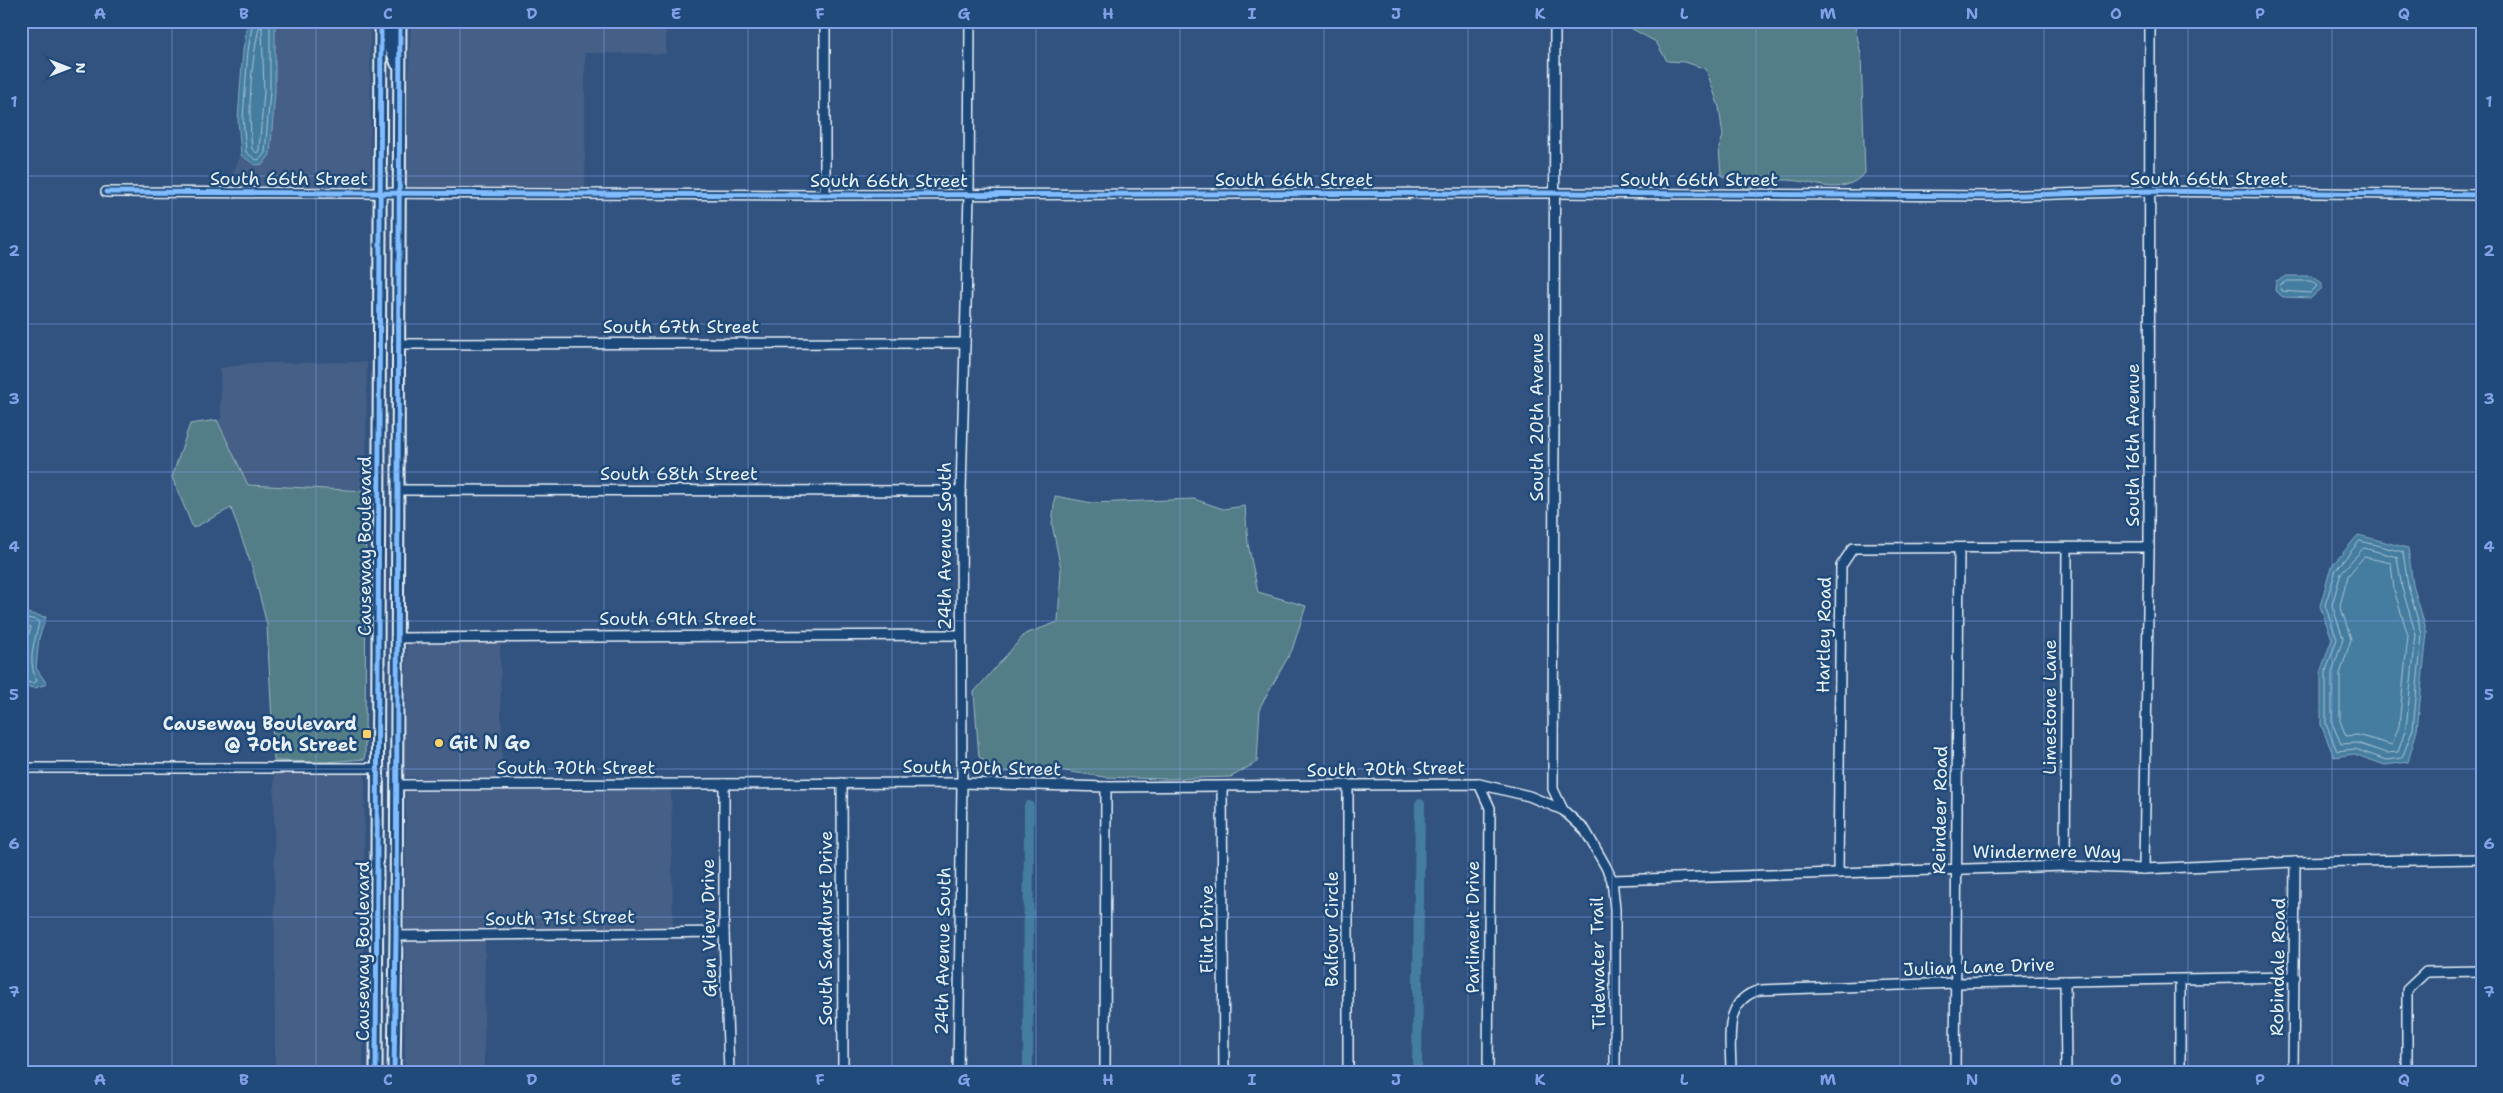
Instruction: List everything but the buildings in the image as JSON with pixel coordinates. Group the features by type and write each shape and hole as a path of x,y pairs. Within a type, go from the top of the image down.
{"main road":[{"name":"Causeway Boulevard","path":"376,1072 381,21"},
{"path":"390,21 390,45 399,70"},
{"name":"Causeway Boulevard","path":"394,1072 400,21"},
{"path":"378,768 396,768"},
{"path":"377,785 396,785"}],"street":[{"path":"825,21 825,195"},
{"name":"24th Avenue South","path":"958,1072 962,783 961,491 969,194 970,21"},
{"name":"South 20th Avenue","path":"1555,21 1553,193 1553,788 1563,810"},
{"name":"South 16th Avenue","path":"2144,869 2149,547 2150,21"},
{"name":"South 66th Street","path":"106,192 825,195 1553,193 1992,196 2150,191 2482,195"},
{"name":"South 67th Street","path":"397,344 965,343"},
{"name":"South 68th Street","path":"397,490 961,491"},
{"name":"Hartley Road","path":"1838,873 1841,566 1853,548 2149,547"},
{"name":"Reindeer Road","path":"1955,1072 1959,548"},
{"name":"Limestone Lane","path":"2065,866 2067,548"},
{"name":"South 69th Street","path":"396,638 961,635"},
{"path":"21,768 378,768"},
{"name":"South Sandhurst Drive","path":"842,783 843,1072"},
{"name":"South 70th Street","path":"396,785 962,783 1106,787 1222,787 1479,784 1529,796 1563,810"},
{"name":"Glen View Drive","path":"724,784 724,932 729,1072"},
{"name":"Parliment Drive","path":"1479,784 1490,808 1488,1072"},
{"name":"Balfour Circle","path":"1348,786 1348,1072"},
{"path":"1105,1072 1106,787"},
{"name":"Flint Drive","path":"1222,787 1224,1072"},
{"name":"Tidewater Trail","path":"1563,810 1585,830 1612,880 1615,909 1615,1072"},
{"name":"Windermere Way","path":"1612,880 2065,866 2144,869 2295,862 2482,859"},
{"name":"Robindale Road","path":"2293,1072 2295,862"},
{"name":"South 71st Street","path":"396,936 724,932"},
{"path":"2407,1072 2407,990 2426,972 2482,971"},
{"name":"Julian Lane Drive","path":"1731,1072 1733,1013 1738,1001 1749,993 1766,989 1956,983 2295,977"},
{"path":"2180,980 2180,1072"},
{"path":"2065,981 2066,1072"}],"shaded area":[{"path":"275,21 370,21 371,188 233,188 228,184 241,155 249,162 275,92"},
{"path":"411,21 666,21 666,54 585,53 585,191 408,187 405,174"},
{"path":"367,362 366,491 247,485 217,420 221,419 220,368 253,363"},
{"path":"500,636 502,782 404,777 407,637"},
{"path":"274,772 365,773 363,1072 275,1072"},
{"path":"549,789 550,792 671,790 673,928 405,930 406,790"},
{"path":"485,940 484,1070 405,1070 405,941"}],"green space":[{"path":"1618,21 1854,21 1861,55 1865,173 1855,181 1836,187 1783,180 1747,188 1732,182 1721,175 1719,148 1723,136 1719,107 1706,69 1685,62 1667,61 1656,42"},
{"path":"217,420 248,485 366,491 365,759 326,762 274,761 267,625 253,570 231,508 193,528 172,477 190,424"},
{"path":"1055,496 1092,503 1194,499 1223,509 1245,506 1248,544 1258,592 1306,606 1292,650 1260,707 1257,762 1231,777 1164,779 1104,777 1052,769 1001,772 979,757 974,692 1025,634 1058,622 1061,569 1052,524"}],"water":[{"path":"248,21 275,21 275,92 270,155 263,164 255,165 241,155 238,119 243,50"},
{"path":"2287,276 2312,276 2322,283 2322,288 2311,298 2283,297 2275,291 2276,281"},
{"path":"2358,535 2408,548 2413,585 2427,633 2417,730 2408,762 2385,765 2354,754 2334,757 2321,725 2321,670 2332,639 2320,606 2331,567"},
{"path":"21,612 46,617 39,638 36,668 47,684 35,688 21,686"}],"waterway":[{"path":"1417,1072 1420,804"},
{"path":"1028,1072 1029,806"}],"cycle path":[{"path":"376,1072 381,21"},
{"path":"394,1072 400,21"},
{"path":"106,192 825,195 1553,193 1992,196 2150,191 2482,195"}],"place":[{"name":"Causeway Boulevard @ 70th Street","path":"367,734"},
{"name":"Git N Go","path":"439,743"}]}
